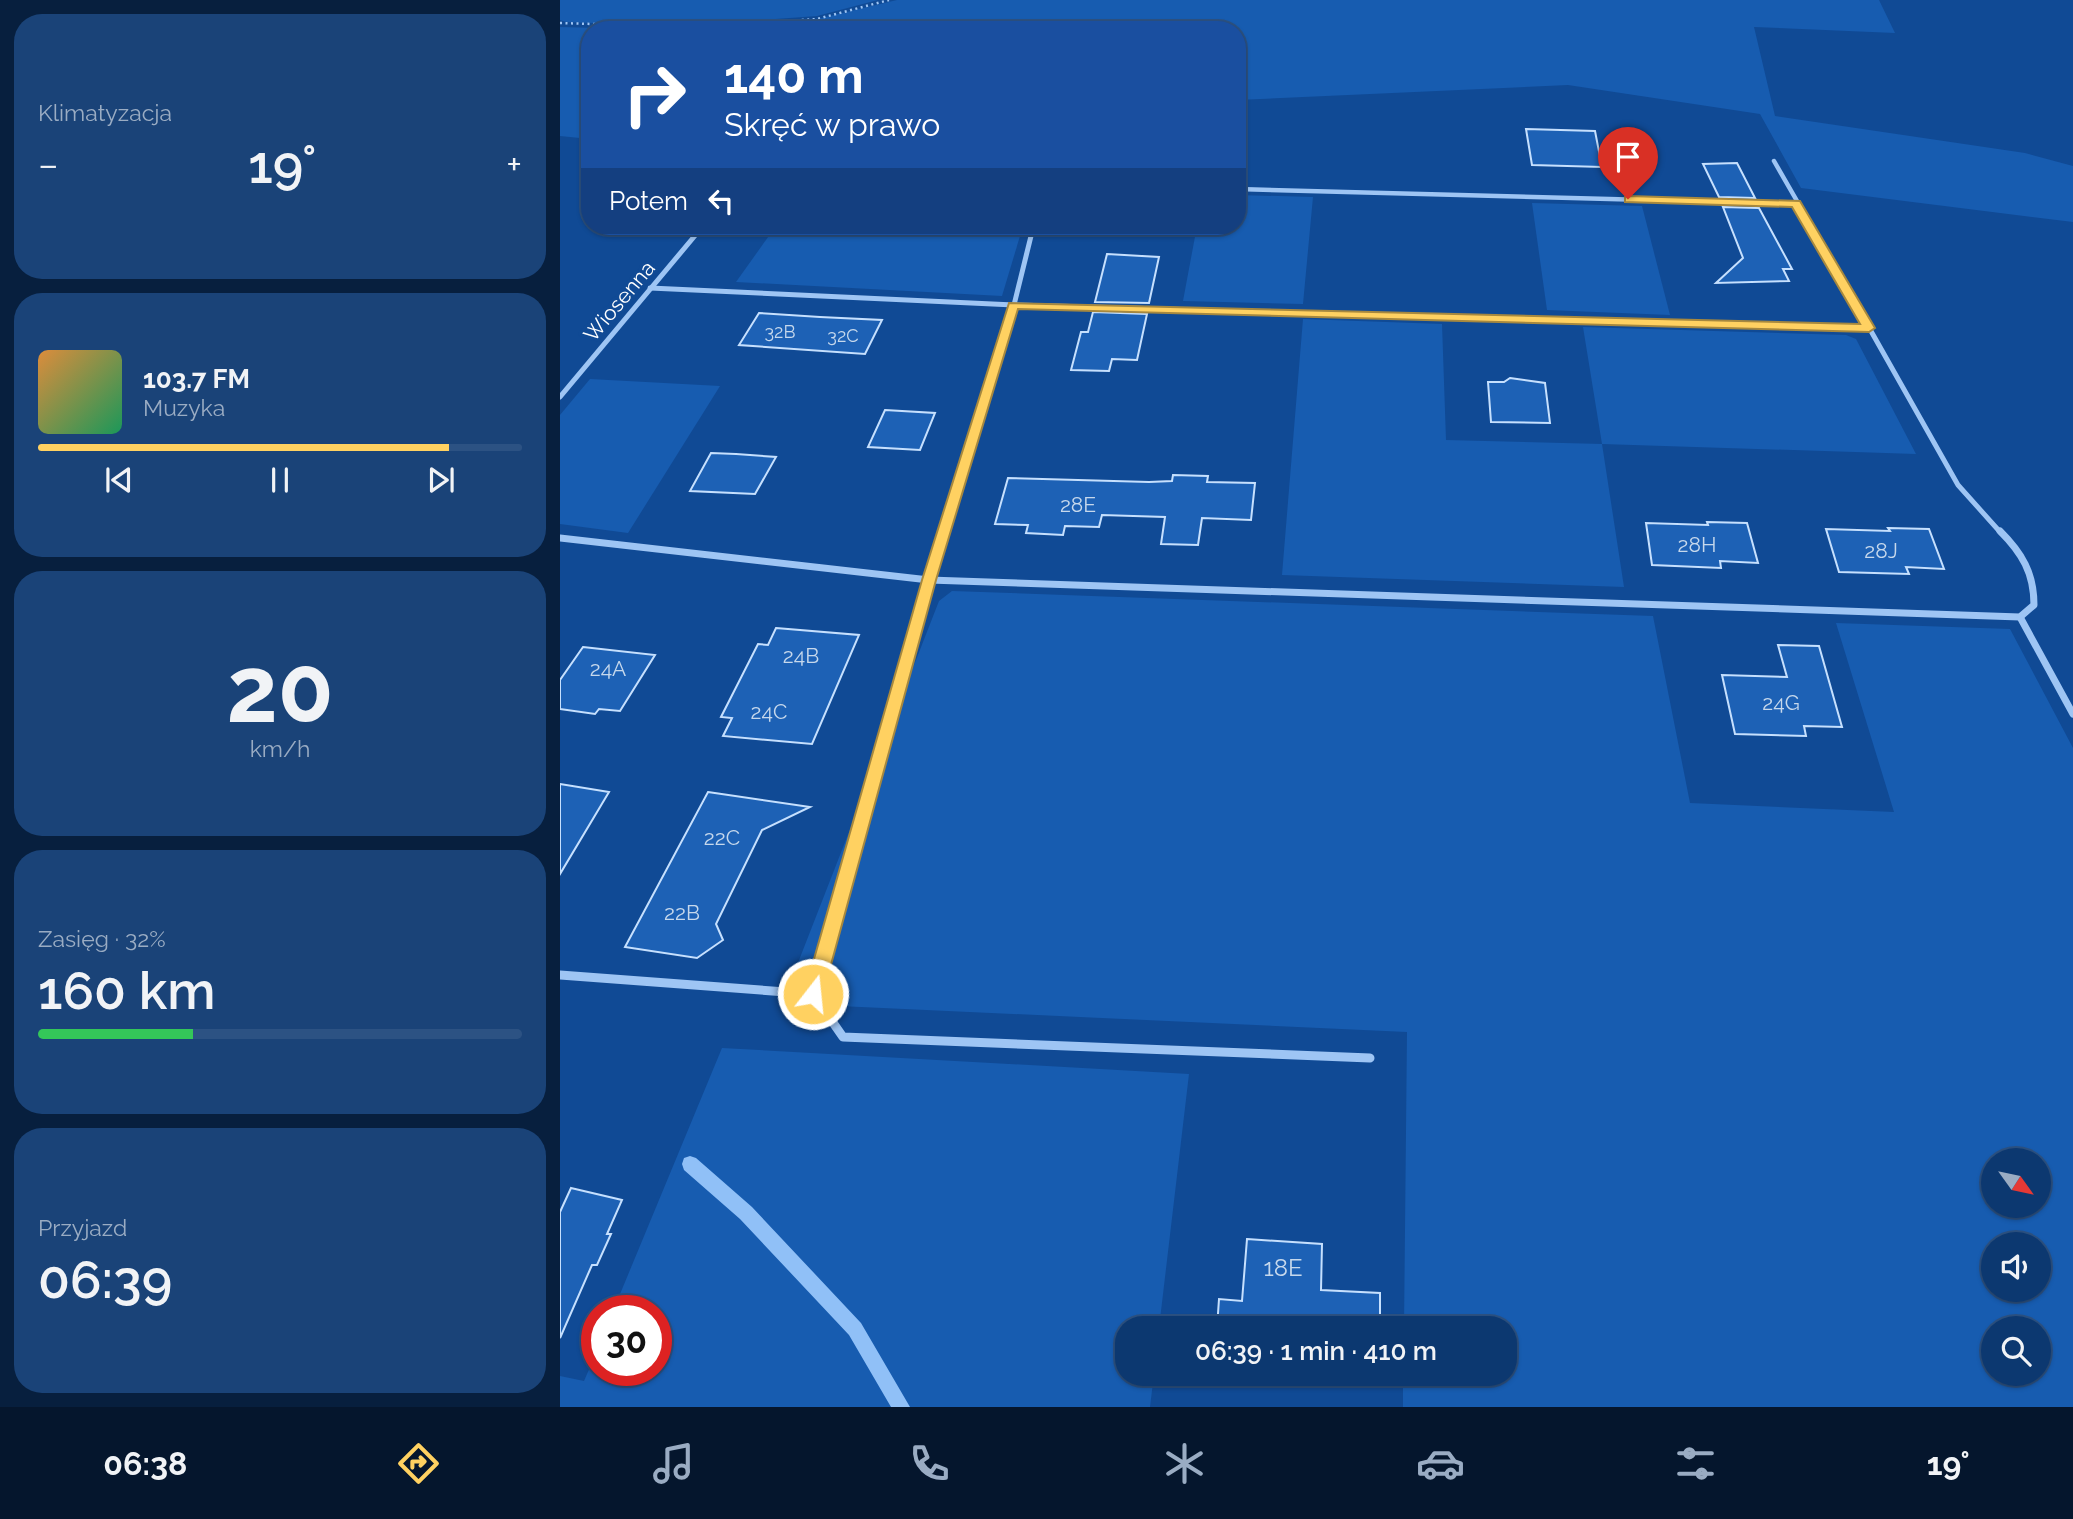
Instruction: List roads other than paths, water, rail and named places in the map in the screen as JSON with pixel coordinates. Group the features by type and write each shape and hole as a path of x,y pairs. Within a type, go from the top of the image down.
{"street":[{"path":"560,538 929,580 2020,617 2035,605 2036,585 2027,562 2007,535 1982,515 1958,485 1796,204 1774,161"},
{"path":"1246,189 1796,204"},
{"name":"Wiosenna","path":"560,397 695,235"},
{"path":"813,994 929,580 1014,305 1032,235"},
{"path":"650,288 1014,305 1869,328"},
{"path":"2020,617 2073,714"},
{"path":"560,975 813,994"},
{"path":"813,994 843,1037 1370,1058"}],"waterway":[{"path":"690,1164 746,1213 855,1329 901,1407"}]}
